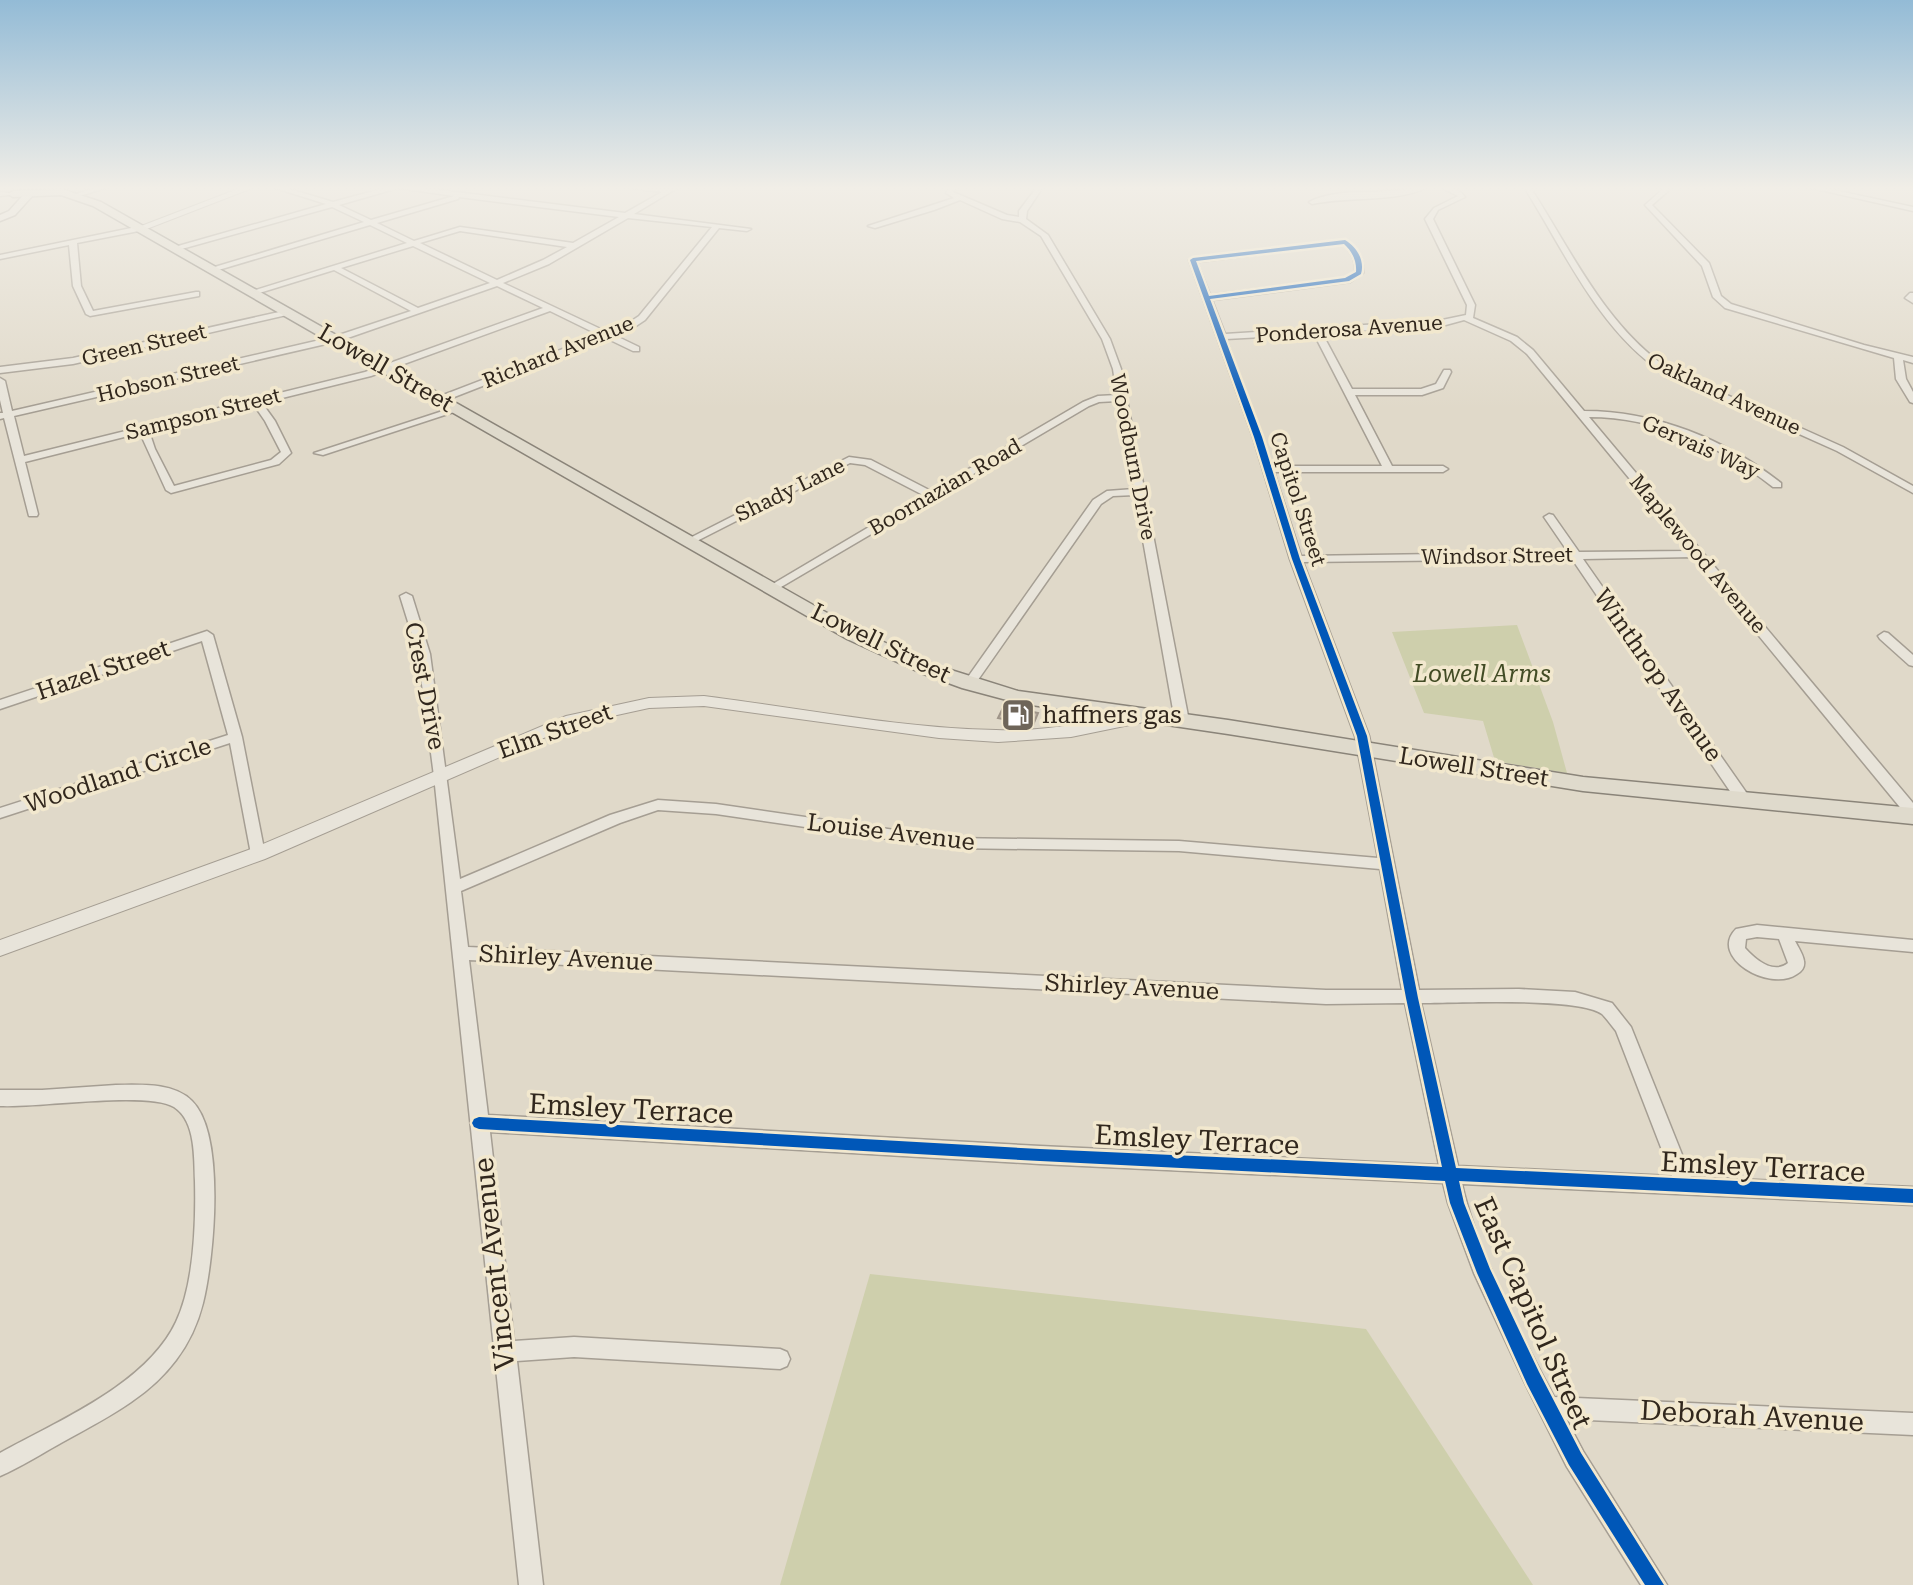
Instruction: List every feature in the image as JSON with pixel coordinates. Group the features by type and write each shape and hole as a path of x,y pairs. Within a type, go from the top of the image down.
{"main road":[{"name":"Lowell Street","path":"198,261 878,647 969,684 1018,697 1583,784 1913,815"}],"street":[{"path":"75,261 78,286 90,313 94,315 196,293"},
{"path":"212,269 239,261"},
{"path":"253,292 354,261"},
{"path":"452,261 636,349"},
{"name":"Hobson Street","path":"4,415 336,339 498,283 547,261"},
{"name":"Richard Avenue","path":"441,399 630,326 642,318 688,261"},
{"name":"Woodburn Drive","path":"1060,261 1106,339 1114,358 1182,721"},
{"name":"Capitol Street","path":"1193,261 1222,337 1296,559 1366,750"},
{"name":"Capitol Street","path":"1207,298 1347,279 1359,273 1357,261"},
{"name":"Ponderosa Avenue","path":"1222,337 1442,323 1466,318 1472,313 1471,305 1449,261"},
{"name":"Oakland Avenue","path":"1573,261 1644,358 1840,449 1913,491"},
{"path":"1702,261 1717,297 1738,310 1913,360"},
{"path":"334,267 417,312"},
{"path":"1913,295 1909,298 1913,301"},
{"name":"Sampson Street","path":"20,460 387,368 551,308"},
{"name":"Green Street","path":"0,370 73,361 288,312"},
{"name":"Maplewood Avenue","path":"1466,318 1503,333 1523,345 1913,815"},
{"path":"1317,331 1389,469"},
{"path":"1898,357 1901,379 1913,400"},
{"path":"1349,393 1422,392 1440,386 1447,372"},
{"path":"0,381 4,415 20,460 33,514"},
{"name":"Boornazian Road","path":"772,588 1092,401 1121,398"},
{"path":"144,429 150,449 171,490 280,459 286,453 270,421 256,401"},
{"path":"319,453 458,409"},
{"name":"Gervais Way","path":"1581,414 1648,419 1756,468 1776,485"},
{"name":"Shady Lane","path":"689,541 849,460 867,462 931,495"},
{"path":"1267,469 1443,469"},
{"path":"969,684 1097,502 1111,493 1139,492"},
{"name":"Winthrop Avenue","path":"1549,517 1743,799"},
{"name":"Windsor Street","path":"1296,559 1698,554"},
{"name":"Crest Drive","path":"406,596 424,654 441,776"},
{"name":"Hazel Street","path":"0,705 207,635 235,737"},
{"path":"1884,636 1913,662"},
{"name":"Elm Street","path":"0,948 258,854 549,728 596,712 649,702 734,704 939,732 998,736 1071,731 1144,716"},
{"path":"235,737 258,854"},
{"name":"Woodland Circle","path":"0,813 235,737"},
{"name":"East Capitol Street","path":"1366,750 1412,998 1457,1203 1484,1273 1548,1407 1575,1459 1655,1585"},
{"name":"Vincent Avenue","path":"441,776 531,1585"},
{"name":"Louise Avenue","path":"453,888 615,819 658,805 716,809 950,843 1179,846 1387,864"},
{"path":"1784,934 1913,946"},
{"name":"Shirley Avenue","path":"461,953 1326,996 1542,997 1586,1001 1606,1008 1623,1027 1685,1186"},
{"path":"0,1098 34,1100 146,1093 178,1100 186,1106 196,1123 204,1199 199,1278 193,1308 177,1342 134,1388 0,1465"},
{"name":"Emsley Terrace","path":"479,1123 1449,1175 1913,1196"},
{"path":"503,1352 574,1347 780,1359"},
{"name":"Deborah Avenue","path":"1548,1407 1913,1424"}],"green space":[{"name":"Lowell Arms","path":"1517,625 1553,722 1567,773 1495,761 1483,721 1424,713 1392,632"},
{"path":"870,1274 1366,1329 1533,1585 780,1585"}],"building":[{"name":"haffners gas","path":"1004,706 1038,713 1033,725 998,718"}],"cycle path":[{"path":"1193,261 1258,437 1296,559 1362,736 1412,998 1457,1203 1484,1273 1533,1378 1575,1459 1655,1585"},
{"path":"1207,298 1347,280 1359,273 1358,261"},
{"path":"479,1123 1040,1155 1913,1196"}],"place":[{"name":"haffners gas","path":"1018,715"}]}
